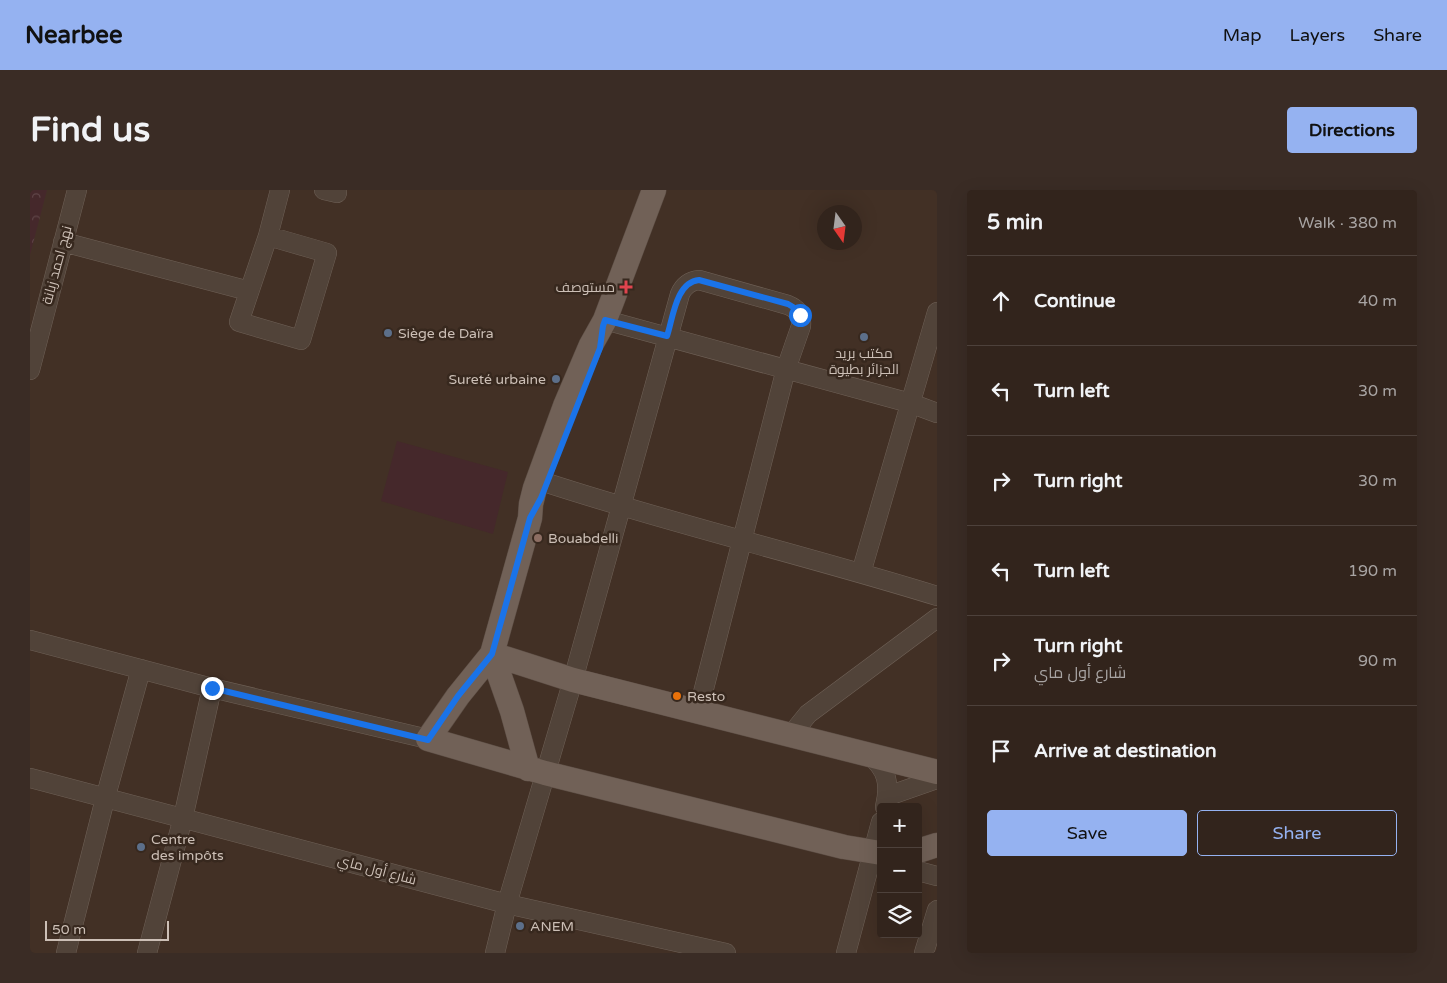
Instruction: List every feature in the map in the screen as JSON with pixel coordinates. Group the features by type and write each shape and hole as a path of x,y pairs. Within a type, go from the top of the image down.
{"main road":[{"path":"530,518 535,488 565,406 591,345 604,323 654,190"},
{"path":"604,323 600,348 547,483 530,518 492,654 458,696 428,740 537,771 876,857"},
{"path":"492,654 573,680 937,772"},
{"path":"492,654 512,711 537,771"},
{"path":"922,850 937,845"}],"street":[{"name":"نهج احمد زبانة","path":"30,370 77,190"},
{"path":"268,236 327,253 301,340 240,322 268,236 280,190"},
{"path":"63,242 249,291"},
{"path":"495,953 537,771 573,680 667,336 682,289 689,282 704,281 788,304 798,310 801,326 786,369 698,712"},
{"path":"862,573 937,312"},
{"path":"604,323 667,336 910,403 937,413"},
{"path":"547,483 621,507 862,573 937,596"},
{"path":"791,735 808,714 937,618"},
{"path":"30,640 212,688 428,740"},
{"path":"66,953 105,799 141,669"},
{"path":"147,953 183,818 212,688"},
{"path":"869,755 877,761 887,777 886,801"},
{"name":"شارع أول ماي","path":"30,778 507,904 726,953"},
{"path":"886,801 937,779"},
{"path":"846,953 876,857"},
{"path":"922,872 937,876"},
{"path":"924,953 937,910"}],"green space":[{"path":"30,190 47,190 30,255"},
{"path":"397,441 508,472 493,534 381,501"}],"place":[{"name":"مستوصف","path":"626,287"},
{"name":"Siège de Daïra","path":"388,333"},
{"name":"مكتب بريد الجزائر بطيوة","path":"864,337"},
{"name":"Sureté urbaine","path":"556,379"},
{"name":"Bouabdelli","path":"538,538"},
{"name":"Resto","path":"677,696"},
{"name":"Centre des impôts","path":"141,847"},
{"name":"ANEM","path":"520,926"}],"route":[{"path":"212,688 428,740 458,696 492,654 530,518 541,498 600,348 605,320 667,336 682,289 689,282 699,280 788,304 798,310 800,315"}]}
